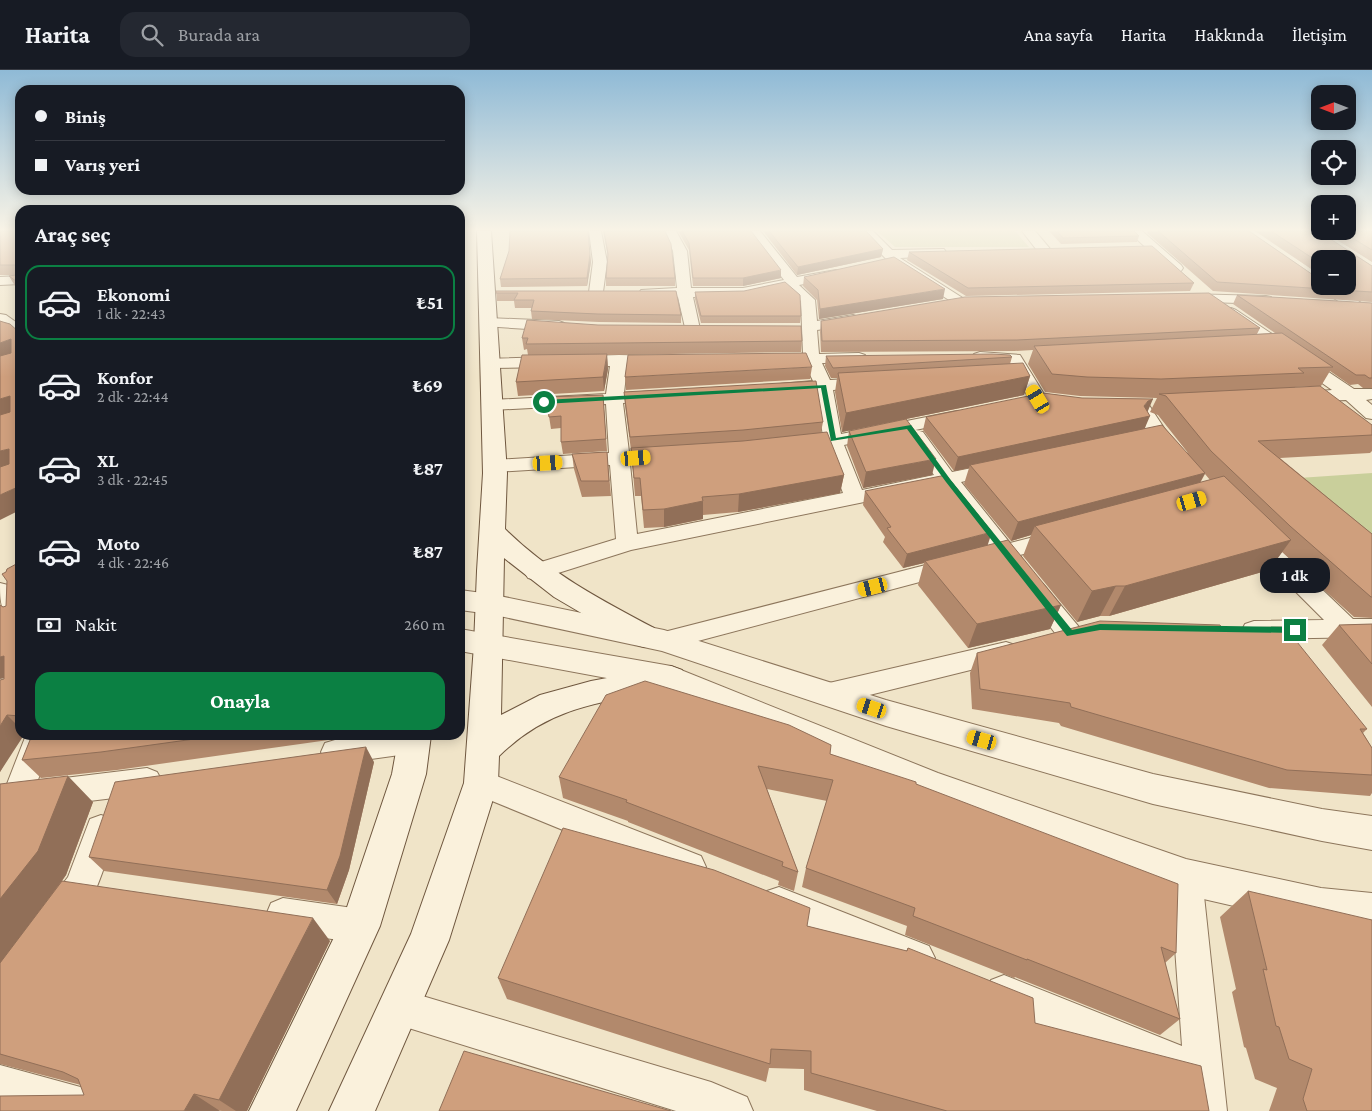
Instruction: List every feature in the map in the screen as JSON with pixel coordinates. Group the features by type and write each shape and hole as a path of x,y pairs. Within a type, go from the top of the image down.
{"main road":[{"path":"482,767 474,642 475,602 492,531 495,466 488,323 492,293 490,280"},
{"path":"0,319 15,330"},
{"path":"492,531 507,548 565,593 654,638"},
{"path":"475,602 654,638 886,713 1153,789 1322,825 1372,833"},
{"path":"474,642 671,678 929,785 1186,877 1321,907 1372,912"},
{"path":"352,1111 429,940 482,767 514,723 561,702 600,691 671,678"},
{"path":"272,1111 360,926 409,774 414,740"}],"street":[{"path":"0,281 15,280"},
{"path":"594,280 590,292 613,293"},
{"path":"683,280 692,329"},
{"path":"789,280 808,300 811,358 824,386 833,440 855,499"},
{"path":"630,293 743,292 808,280"},
{"path":"930,280 967,302 943,305"},
{"path":"1188,280 1208,298 1350,395 1372,414"},
{"path":"1339,295 1372,317"},
{"path":"1168,298 1276,301"},
{"path":"1324,304 1372,307"},
{"path":"791,330 867,318"},
{"path":"488,323 573,327"},
{"path":"673,329 712,329"},
{"path":"1248,345 1277,344"},
{"path":"1002,375 1034,357"},
{"path":"763,359 880,358"},
{"path":"960,358 1018,366"},
{"path":"619,360 614,398 627,543"},
{"path":"490,363 677,360"},
{"path":"1018,366 1028,401 1078,404"},
{"path":"766,389 883,382"},
{"path":"1282,398 1372,394"},
{"path":"492,405 671,395"},
{"path":"1141,405 1148,436 1186,466"},
{"path":"778,447 909,427 973,413"},
{"path":"828,694 1082,631 1005,552 909,427"},
{"path":"495,466 685,455"},
{"path":"536,572 627,543 1015,466"},
{"path":"1238,522 1360,629"},
{"path":"654,638 1080,532"},
{"path":"15,582 0,590 15,609"},
{"path":"1228,629 1360,629"},
{"path":"1278,630 1296,653"},
{"path":"8,808 38,740"},
{"path":"308,756 397,740"},
{"path":"482,767 736,885 1204,1074"},
{"path":"8,808 117,785 174,777"},
{"path":"46,934 96,888 117,785"},
{"path":"1186,877 1207,1111"},
{"path":"254,910 360,926"},
{"path":"399,1007 718,1108"},
{"path":"0,1085 95,1111"}],"green space":[{"path":"1372,473 1372,558 1284,479"}],"building":[{"path":"807,280 930,280 945,289 820,309 818,290"},
{"path":"954,280 1190,280 1194,283 968,288"},
{"path":"1214,280 1311,280 1311,288 1217,282"},
{"path":"1356,280 1372,280 1372,292 1356,291"},
{"path":"785,282 800,295 801,316 701,316 695,292 744,291"},
{"path":"496,291 676,291 681,315 531,311 534,300 514,300 518,293 496,293"},
{"path":"1209,293 1260,328 1017,340 822,341 821,321 965,297"},
{"path":"1237,295 1372,303 1372,378 1365,375 1356,375"},
{"path":"527,320 598,325 801,326 802,341 526,344 528,338 522,338"},
{"path":"0,321 10,324 15,328 15,488 0,495 0,467 9,464 9,449 0,451 0,415 10,412 10,396 0,399 0,356 11,353 11,339 0,343"},
{"path":"1282,333 1333,367 1298,368 1304,373 1161,379 1087,377 1052,374 1034,346"},
{"path":"806,353 812,367 625,377 628,355"},
{"path":"607,354 603,377 516,382 522,355"},
{"path":"1010,355 1012,357 833,368 826,356"},
{"path":"1023,363 1030,376 846,413 838,373"},
{"path":"816,381 823,422 743,430 630,437 624,392"},
{"path":"1320,386 1372,425 1372,435 1258,441 1372,534 1372,597 1290,526 1211,451 1166,396 1159,394"},
{"path":"1043,393 1082,398 1153,399 1144,406 1150,416 958,457 926,417"},
{"path":"603,395 606,439 561,442 561,416 549,417 546,397"},
{"path":"906,419 936,459 866,472 849,431"},
{"path":"1162,425 1205,473 1018,522 970,465"},
{"path":"827,432 844,475 739,494 702,497 703,501 664,509 643,510 640,478 634,478 631,448 743,441"},
{"path":"607,452 609,481 581,481 572,454"},
{"path":"946,475 992,532 907,554 887,528 891,527 865,491"},
{"path":"1224,476 1291,540 1125,586 1092,591 1035,526"},
{"path":"1008,540 1061,605 977,624 925,561"},
{"path":"15,565 15,716 7,715 0,726 0,680 4,679 4,656 0,657 0,605 6,606 7,581 2,574"},
{"path":"1100,621 1220,625 1222,628 1285,627 1367,729 1360,729 1372,748 1372,775 1287,770 1071,707 1070,703 980,689 977,653"},
{"path":"1372,624 1372,664 1339,625"},
{"path":"645,681 789,725 831,745 830,754 916,782 916,784 1178,884 1176,953 1161,947 1180,1019 913,916 915,908 806,868 833,780 758,766 798,872 782,866 783,862 626,802 627,800 559,777 606,695"},
{"path":"30,740 187,740 101,752 22,760"},
{"path":"366,747 340,856 327,890 89,857 115,782"},
{"path":"68,776 38,851 0,899 0,784"},
{"path":"563,828 714,870 810,908 807,926 907,951 908,948 1033,998 1035,1023 1201,1066 1209,1111 947,1111 811,1073 811,1051 771,1049 770,1064 498,978"},
{"path":"62,881 313,918 219,1100 194,1094 184,1111 0,1111 0,1096 84,1095 78,1079 63,1072 0,1054 0,963"},
{"path":"1248,891 1372,920 1372,1111 1307,1111 1303,1099 1312,1069 1289,1059 1279,1027 1276,1026 1263,969 1267,970"},
{"path":"464,1051 671,1111 439,1111"}],"route":[{"path":"544,402 824,386 833,440 909,427 948,480 1070,634 1100,627 1295,630"}]}
